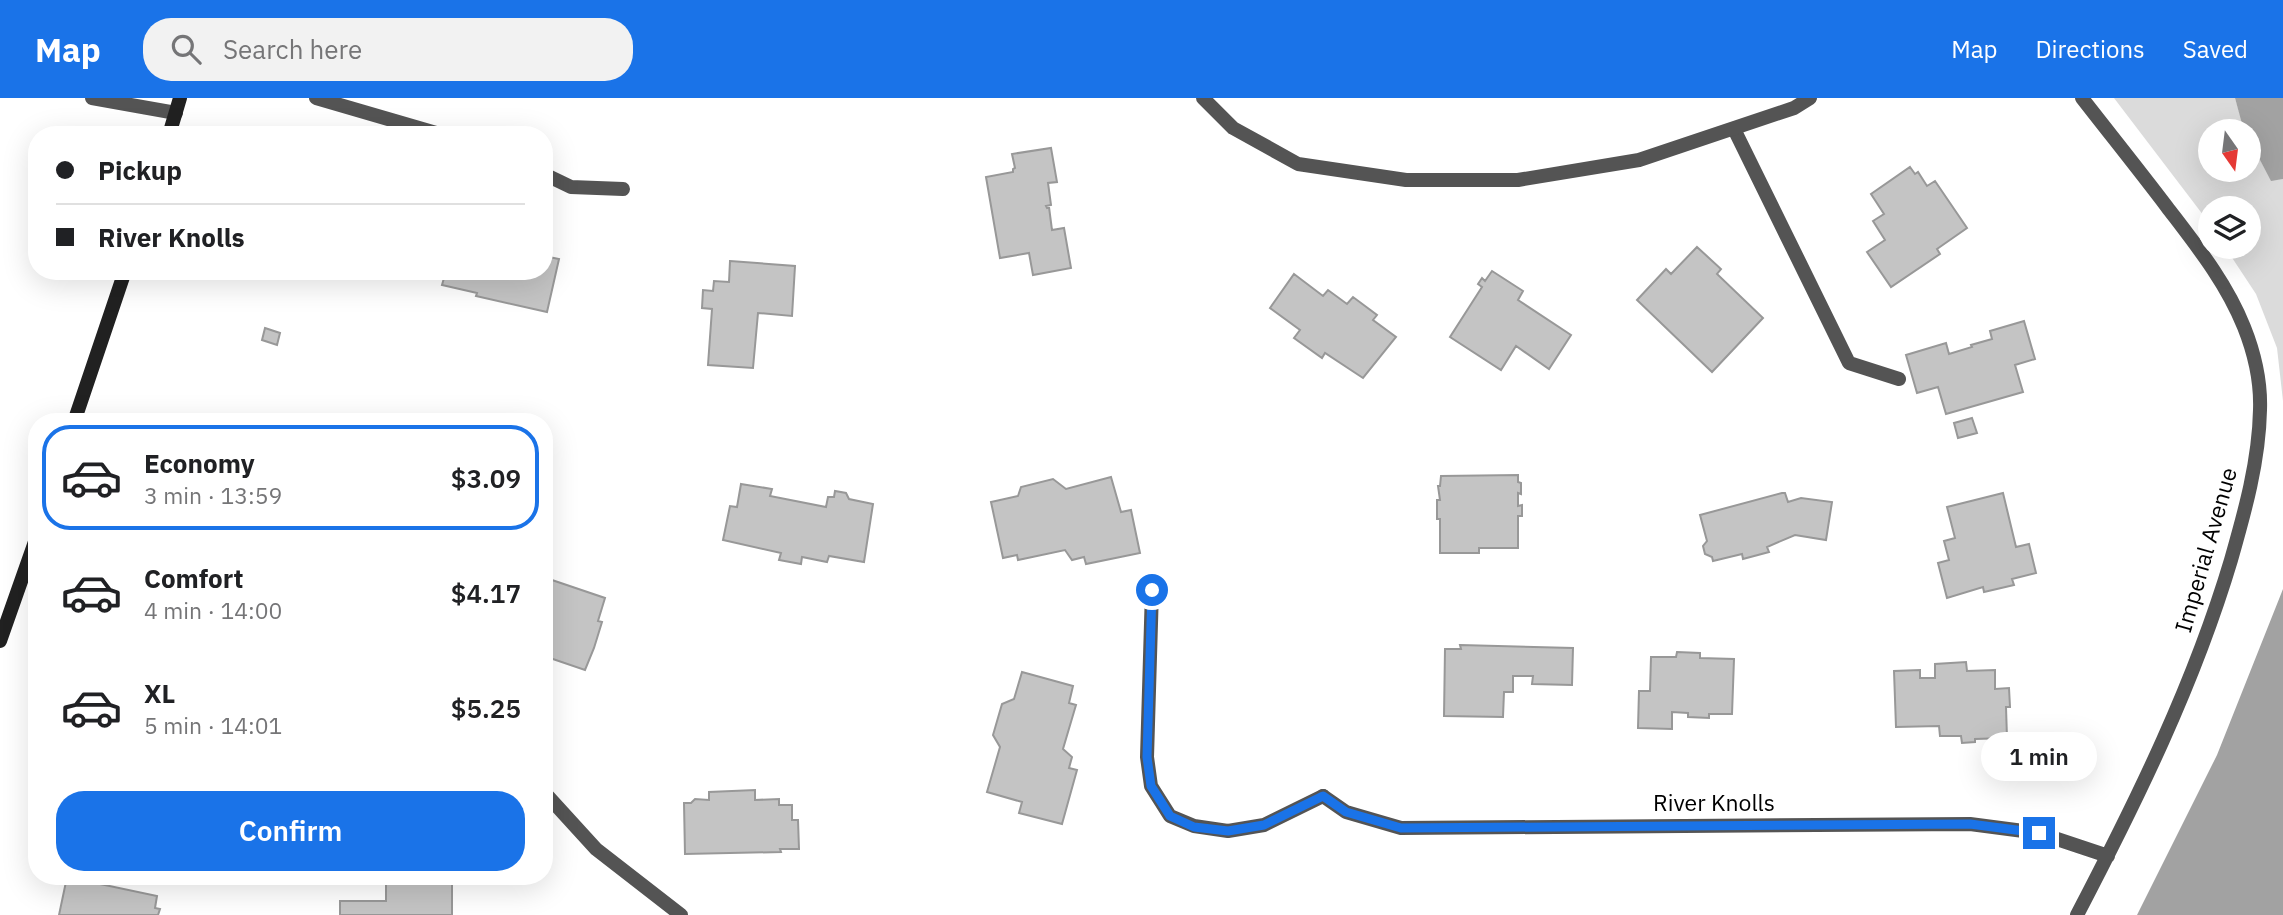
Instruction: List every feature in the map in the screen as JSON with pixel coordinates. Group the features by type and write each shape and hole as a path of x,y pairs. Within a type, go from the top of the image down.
{"main road":[{"path":"172,126 180,98"},
{"path":"77,413 122,280"},
{"path":"0,639 28,578"}],"street":[{"path":"92,98 176,113"},
{"path":"316,98 412,126"},
{"path":"1203,98 1233,128 1298,164 1406,180 1518,180 1639,160 1794,108 1810,98"},
{"name":"Imperial Avenue","path":"2077,915 2168,729 2204,642 2245,512 2258,442 2260,408 2259,384 2244,326 2224,285 2198,247 2082,98"},
{"path":"1734,129 1849,363 1899,379"},
{"path":"553,178 571,187 622,189"},
{"name":"River Knolls","path":"1152,590 1147,757 1151,786 1170,816 1194,827 1228,831 1264,825 1323,796 1346,812 1401,828 1970,824 2039,833 2108,856"},
{"path":"553,802 596,849 681,915"}],"shaded area":[{"path":"2114,98 2235,98 2241,119 2198,119 2198,182 2261,182 2261,161 2271,180 2283,179 2283,401 2277,348 2256,294 2233,259 2261,259 2261,196 2198,196 2198,208"},
{"path":"2235,98 2283,98 2283,179 2271,181 2261,162 2261,119 2241,119"},
{"path":"2283,589 2283,915 2137,915 2217,755"}],"building":[{"path":"1051,148 1057,182 1048,183 1051,205 1046,206 1049,207 1052,230 1064,228 1071,268 1033,275 1029,253 1000,258 986,177 1013,172 1015,168 1012,154"},
{"path":"1910,167 1915,174 1918,172 1927,186 1935,181 1967,228 1937,249 1940,254 1891,287 1867,252 1885,240 1873,221 1884,214 1871,194"},
{"path":"1697,247 1721,269 1717,274 1763,318 1712,372 1637,300 1666,269 1671,274"},
{"path":"553,258 559,259 547,312 476,296 477,293 442,285 443,280 553,280"},
{"path":"730,261 795,266 792,316 758,313 753,368 708,365 712,309 702,308 703,290 713,291 714,281 729,282"},
{"path":"1492,271 1523,291 1518,300 1571,335 1549,369 1516,346 1501,370 1450,337 1482,287 1478,284 1482,278 1485,281"},
{"path":"1294,274 1323,296 1328,290 1347,304 1353,297 1377,315 1373,320 1396,337 1363,378 1325,353 1322,358 1294,338 1300,330 1270,308"},
{"path":"2024,321 2035,359 2015,365 2023,392 1946,414 1938,387 1917,393 1906,355 1946,343 1949,354 1992,339 1990,331"},
{"path":"265,328 280,333 277,345 262,340"},
{"path":"1972,418 1977,433 1958,438 1954,423"},
{"path":"1518,475 1521,494 1518,493 1518,506 1522,505 1522,516 1518,516 1518,548 1479,548 1479,553 1440,553 1437,500 1440,500 1438,486 1441,476"},
{"path":"1111,477 1121,512 1131,510 1140,553 1086,564 1084,557 1072,560 1065,550 1018,560 1017,555 1003,558 991,502 1018,496 1021,487 1053,479 1066,489"},
{"path":"741,484 772,489 770,496 826,507 828,497 834,497 835,491 846,493 849,499 873,504 864,562 829,556 827,562 802,557 801,564 779,560 781,553 723,540 730,506 737,507"},
{"path":"1785,493 1788,502 1801,498 1832,502 1826,540 1795,535 1767,547 1769,552 1743,559 1742,554 1713,561 1712,557 1705,554 1703,546 1707,541 1700,515"},
{"path":"2003,493 2016,547 2029,544 2036,573 2012,579 2014,585 1984,592 1983,587 1947,598 1938,563 1949,560 1944,541 1955,538 1947,507"},
{"path":"553,580 605,598 598,621 602,622 585,670 553,659"},
{"path":"1460,645 1573,648 1572,685 1532,684 1533,676 1513,676 1513,692 1504,692 1503,717 1444,716 1445,649 1461,649"},
{"path":"1677,652 1700,653 1700,658 1734,659 1732,714 1709,714 1709,718 1688,717 1688,713 1672,712 1672,729 1638,728 1639,691 1650,691 1651,657 1676,657"},
{"path":"1966,662 1967,671 1995,670 1995,689 2009,688 2010,707 2006,707 2007,738 1975,739 1975,742 1962,743 1961,736 1940,736 1939,726 1896,727 1894,671 1920,670 1920,678 1935,678 1935,664"},
{"path":"1022,672 1073,686 1069,703 1076,705 1063,749 1072,757 1069,768 1077,770 1062,824 1019,813 1022,802 987,792 1000,747 993,735 1002,704 1014,699"},
{"path":"755,790 755,800 779,799 779,805 792,805 792,820 798,820 799,849 780,849 781,852 685,854 684,803 691,803 695,799 709,800 709,792"},
{"path":"65,885 105,885 157,896 155,908 160,909 158,915 59,915"},
{"path":"386,885 452,885 452,915 340,915 340,901 386,901"}],"route":[{"path":"1152,590 1147,757 1151,786 1170,816 1194,827 1228,831 1264,825 1323,796 1346,812 1401,828 1970,824 2039,833"}]}
